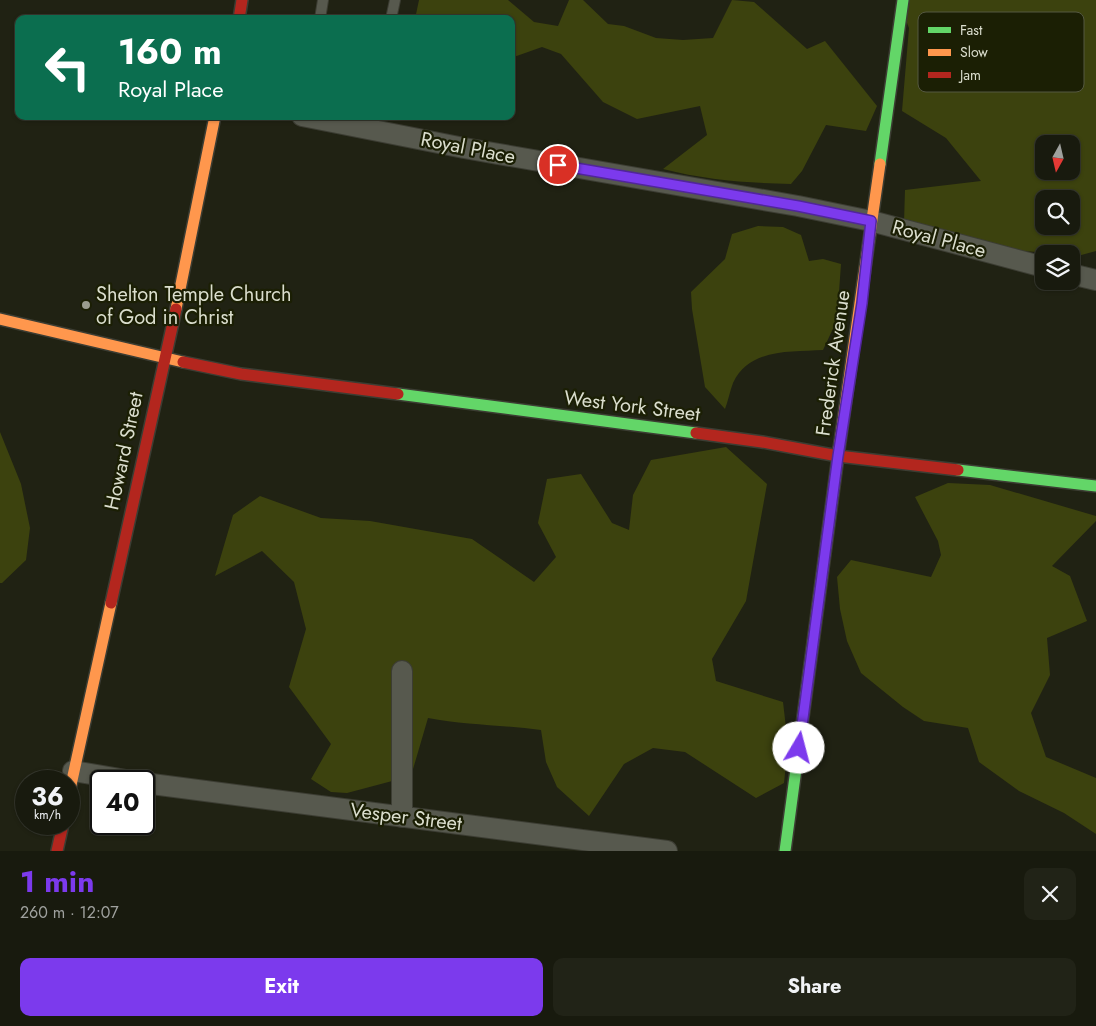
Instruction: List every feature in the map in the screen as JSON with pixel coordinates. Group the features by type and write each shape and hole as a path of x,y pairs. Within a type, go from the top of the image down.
{"street":[{"path":"240,15 242,0"},
{"name":"Frederick Avenue","path":"785,851 838,456 862,303 871,221 903,0"},
{"name":"Howard Street","path":"73,770 181,286 214,120"},
{"name":"Royal Place","path":"322,120 464,148 798,206 871,221 1035,265"},
{"path":"1080,276 1096,280"},
{"name":"West York Street","path":"0,319 164,356 198,366 241,374 752,441 838,456 1096,486"},
{"path":"402,671 402,817"},
{"name":"Vesper Street","path":"155,784 667,851"},
{"path":"57,851 60,835"}],"lane":[{"path":"320,15 322,0"},
{"path":"391,15 395,0"}],"green space":[{"path":"419,0 508,0 534,22 558,26 569,0 583,0 608,24 624,26 656,38 683,40 713,38 732,0 754,2 807,49 825,41 877,106 866,131 826,125 802,171 791,184 727,180 679,173 663,169 707,135 700,106 637,119 603,102 561,54 542,47 515,57 515,15 416,15"},
{"path":"898,0 1096,0 1096,251 1080,255 1080,245 1035,245 1035,252 1021,251 904,223 905,190 981,181 946,138 902,111 909,28"},
{"path":"758,226 783,227 801,235 809,261 823,259 841,264 837,320 823,350 772,354 749,363 733,383 725,409 705,387 691,292 725,259 732,234"},
{"path":"0,432 21,484 30,528 26,560 2,583 0,583"},
{"path":"726,447 767,484 746,601 712,659 716,681 783,702 788,745 784,783 756,798 685,752 653,748 624,764 589,816 557,787 546,762 541,730 428,718 411,776 347,793 331,792 311,779 331,744 289,687 306,629 294,582 262,551 215,576 233,515 260,496 321,518 370,521 472,539 534,582 556,557 538,523 547,479 581,474 612,523 629,530 633,495 651,460"},
{"path":"948,483 990,485 1096,516 1096,521 1052,566 1070,576 1087,621 1047,638 1050,675 1031,713 1046,757 1096,778 1096,834 1064,813 1019,791 979,762 968,728 924,721 903,707 861,673 847,641 840,609 837,577 851,560 931,577 941,555 938,541 915,497"}],"traffic: fast":[{"path":"880,164 903,0"},
{"path":"398,394 696,433"},
{"path":"785,851 839,449"},
{"path":"958,470 1096,486"}],"traffic: slow":[{"path":"176,309 214,120"},
{"path":"839,449 880,164"},
{"path":"0,319 183,362"},
{"path":"74,770 111,603"}],"traffic: jam":[{"path":"240,15 242,0"},
{"path":"111,603 176,309"},
{"path":"183,362 241,374 398,394"},
{"path":"696,433 762,442 838,456 958,470"},
{"path":"57,851 61,835"}],"place":[{"name":"Shelton Temple Church of God in Christ","path":"86,305"}],"route":[{"path":"558,165 798,206 871,221 862,303 838,456 799,748"}]}
